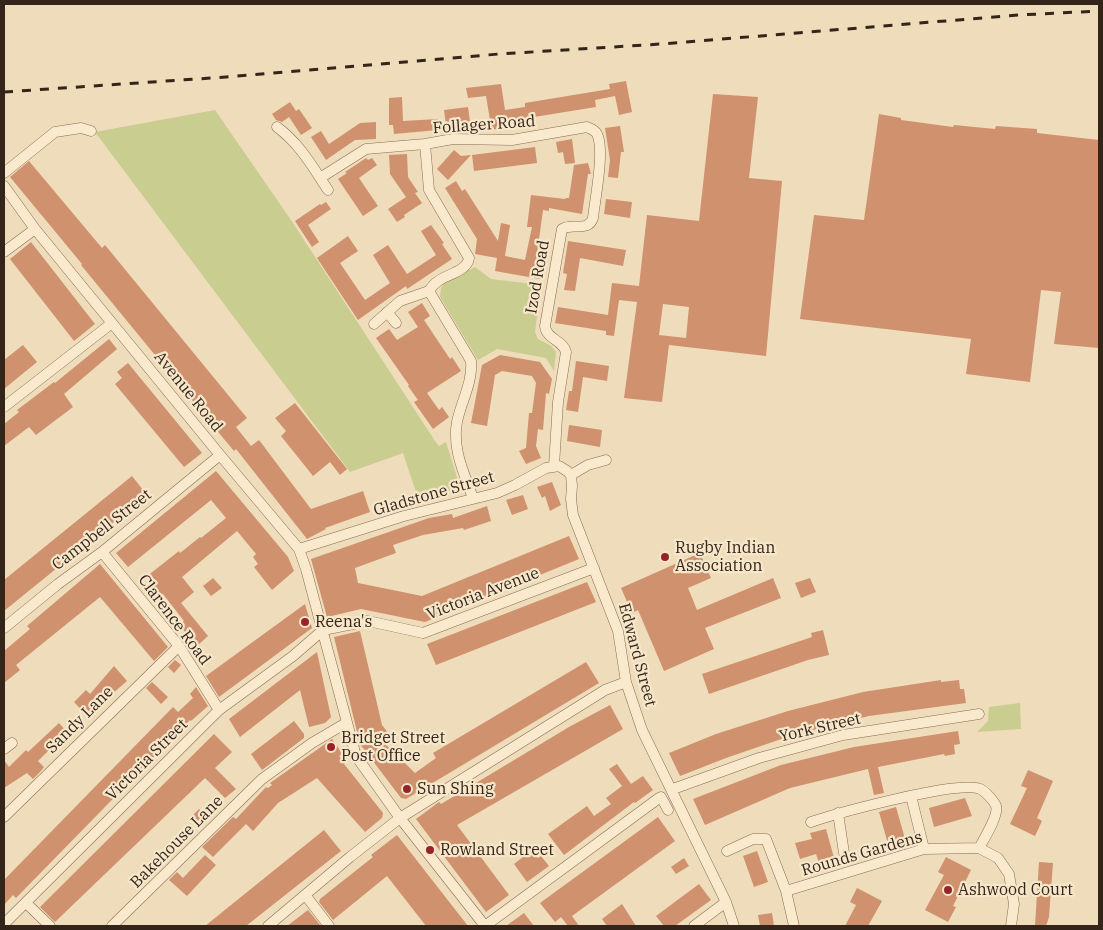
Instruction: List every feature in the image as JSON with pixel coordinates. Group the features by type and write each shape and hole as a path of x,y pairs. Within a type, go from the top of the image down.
{"street":[{"path":"277,127 298,144 328,190"},
{"name":"Follager Road","path":"320,178 366,149 453,140 512,140 587,127 598,136 600,151 593,218 588,226"},
{"path":"4,174 55,132 81,128 91,131"},
{"name":"Follager Road","path":"374,324 400,301 429,291 438,281 465,266 468,262 469,258 429,190 425,144"},
{"name":"Avenue Road","path":"4,186 35,229 299,549 356,756 400,818 485,926"},
{"name":"Izod Road","path":"554,466 558,402 566,352 565,347 548,334 545,326 562,229 570,226 588,226"},
{"path":"4,252 35,229"},
{"path":"429,291 471,361 471,374 457,423 456,446 473,498"},
{"path":"387,312 396,323"},
{"path":"4,407 112,323"},
{"name":"Campbell Street","path":"4,628 58,584 102,552 220,455"},
{"path":"554,466 564,468 571,475 588,465 606,460"},
{"name":"Gladstone Street","path":"299,549 404,516 497,493 515,486 546,468 554,466"},
{"name":"Edward Street","path":"571,475 571,499 574,515 618,631 626,682 642,730 673,790 726,902 734,926"},
{"name":"Clarence Road","path":"102,552 179,646 219,710"},
{"name":"Victoria Avenue","path":"322,630 368,621 423,633 594,568"},
{"name":"Victoria Street","path":"4,924 219,710 292,656 322,630"},
{"name":"Sandy Lane","path":"4,818 179,646"},
{"path":"268,926 400,818 605,690 626,682"},
{"name":"York Street","path":"673,790 759,758 843,735 979,714"},
{"name":"Bakehouse Lane","path":"112,926 262,779 312,743 346,723"},
{"path":"811,822 838,813 910,796 966,787 981,790 996,805 997,813 979,848 998,858 1009,874 1014,904 1011,926"},
{"path":"910,796 924,849"},
{"path":"485,926 659,798 661,797 668,810"},
{"path":"838,813 844,853"},
{"path":"726,851 753,839 766,839 786,892"},
{"name":"Rounds Gardens","path":"794,926 786,892 924,849 979,848"},
{"path":"306,896 329,926"},
{"path":"694,926 726,902"},
{"path":"26,903 50,926"}],"green space":[{"path":"215,110 291,220 435,441 439,446 446,442 459,484 454,490 418,498 403,453 350,472 95,132"},
{"path":"475,267 491,279 541,285 535,332 538,339 551,346 556,352 554,371 546,358 497,349 478,360 440,297 441,288 444,284"},
{"path":"1020,703 1021,729 977,732 988,721 989,707"}],"building":[{"path":"626,81 632,112 619,115 615,96 595,100 596,107 503,122 504,128 489,130 487,121 490,120 486,96 468,98 466,88 501,84 505,110 525,107 525,103 610,89 609,84"},
{"path":"713,94 758,97 749,178 782,181 766,356 669,345 662,402 624,398 637,302 619,300 614,336 606,335 606,331 555,323 558,307 608,315 612,283 639,286 647,215 699,221","holes":["663,304 689,307 686,338 659,335"]},
{"path":"402,97 403,121 438,119 438,130 394,134 393,125 389,125 389,98"},
{"path":"290,102 296,111 299,109 312,128 301,135 289,117 282,122 276,120 272,114"},
{"path":"468,107 470,122 446,125 444,110"},
{"path":"879,114 901,118 901,120 953,127 954,125 995,129 996,126 1037,129 1037,133 1099,140 1099,348 1054,344 1061,292 1041,290 1030,382 966,374 971,339 800,319 814,215 864,220"},
{"path":"376,122 376,139 355,140 326,160 311,137 321,131 329,144 360,123"},
{"path":"620,126 624,152 621,152 618,178 608,177 610,160 605,128"},
{"path":"572,139 575,163 565,164 563,152 558,153 556,142"},
{"path":"535,147 537,163 474,171 472,155"},
{"path":"454,150 461,156 471,155 448,180 437,169"},
{"path":"407,154 408,177 418,192 415,193 422,203 397,222 388,209 406,197 390,174 389,155"},
{"path":"366,158 368,160 372,158 377,165 359,178 378,206 363,216 338,179"},
{"path":"29,161 102,248 105,245 247,418 236,427 251,446 259,440 311,509 363,491 370,512 325,528 307,539 236,449 234,451 224,439 10,177"},
{"path":"588,163 591,174 588,174 582,214 549,208 549,211 543,210 536,261 543,262 540,279 495,271 497,258 475,254 477,239 445,188 456,181 462,191 465,189 498,241 501,223 510,225 505,256 525,260 532,227 527,227 531,195 569,198 574,165"},
{"path":"606,199 632,202 630,218 604,214"},
{"path":"326,202 331,209 308,225 319,242 312,247 295,221"},
{"path":"431,225 444,243 442,244 452,259 407,289 406,286 358,320 317,258 348,236 358,251 340,263 365,300 390,283 373,255 388,245 407,274 436,255 421,231"},
{"path":"568,241 626,250 623,266 580,258 575,291 564,290 567,274 563,273"},
{"path":"31,242 95,324 74,341 10,259"},
{"path":"422,303 430,316 424,320 450,359 452,357 461,371 427,393 439,410 442,407 449,417 433,429 414,402 418,400 409,385 376,338 389,329 397,340 418,327 408,312"},
{"path":"109,339 117,349 64,394 73,407 36,435 29,427 4,446 4,424 19,412 17,410 55,383"},
{"path":"23,345 37,362 4,389 4,360"},
{"path":"500,355 540,362 552,379 549,394 546,393 543,430 538,429 536,446 541,458 526,464 519,451 526,448 529,413 532,413 536,383 532,376 502,371 495,375 487,426 471,423 482,365"},
{"path":"576,361 609,366 607,381 583,377 578,412 566,410 569,391 572,391"},
{"path":"128,363 202,453 184,467 115,384 122,378 117,372"},
{"path":"295,403 347,469 340,475 330,462 313,476 281,436 286,431 275,418"},
{"path":"569,425 602,430 600,447 567,441"},
{"path":"216,471 288,557 294,571 272,590 254,567 258,564 253,557 256,554 237,531 182,577 194,592 181,603 208,636 197,646 179,625 184,621 163,594 161,595 146,577 226,518 211,500 128,567 116,553"},
{"path":"132,476 147,495 4,611 4,580"},
{"path":"552,482 561,505 550,511 545,496 542,498 537,487"},
{"path":"523,495 528,509 512,515 506,500"},
{"path":"487,506 491,521 464,530 463,528 423,535 393,545 396,553 355,568 358,583 422,596 569,536 579,559 425,622 361,609 327,617 311,559 429,518 452,514 453,518"},
{"path":"700,553 711,578 688,588 697,610 773,578 781,598 705,628 714,649 664,671 638,610 632,613 621,588"},
{"path":"100,564 168,647 154,661 100,597 16,665 20,670 4,683 4,651 30,629 27,626"},
{"path":"213,578 222,588 211,596 203,586"},
{"path":"810,578 816,592 801,598 795,583"},
{"path":"587,582 596,602 436,665 427,644"},
{"path":"305,604 312,628 219,697 206,676"},
{"path":"823,630 829,655 808,660 709,694 702,674 812,637 811,633"},
{"path":"360,631 382,725 389,734 381,740 415,773 436,758 433,753 586,662 599,683 406,799 401,798 360,744 334,637"},
{"path":"317,652 331,717 325,723 309,727 300,690 240,737 229,719"},
{"path":"175,660 181,665 174,673 168,667"},
{"path":"114,666 127,681 103,700 87,716 74,702 86,690 90,694"},
{"path":"941,680 941,682 959,680 960,689 964,689 966,703 869,716 793,735 680,776 669,753 716,734 788,711 863,692"},
{"path":"152,682 168,697 161,704 146,688"},
{"path":"196,687 208,706 190,720 16,898 13,895 4,905 4,880 173,707 178,712 193,698 190,694"},
{"path":"610,705 623,729 457,825 509,895 486,912 416,819 439,802 441,804 569,727"},
{"path":"294,721 304,734 304,738 262,770 251,754"},
{"path":"59,723 67,732 38,761 44,767 40,772 33,779 27,773 4,788 4,760 9,767 26,750 28,752"},
{"path":"958,731 960,744 954,745 955,754 945,756 944,754 878,767 884,793 874,795 868,769 790,788 705,825 693,799 781,765 854,747"},
{"path":"214,734 232,752 215,768 236,789 225,798 205,778 55,922 40,907"},
{"path":"332,739 343,754 339,756 344,764 383,813 382,818 365,832 317,778 278,803 253,831 246,824 213,857 202,847 233,817 236,819 266,787 268,788 272,785 270,783"},
{"path":"617,764 631,784 643,776 653,790 634,802 564,855 548,834 587,806 594,816 611,804 606,798 622,786 609,769"},
{"path":"1028,770 1053,781 1037,818 1042,821 1035,836 1010,824 1027,788 1021,786"},
{"path":"965,798 972,816 934,827 929,808"},
{"path":"896,807 907,846 890,851 879,812"},
{"path":"199,809 207,817 197,827 189,819"},
{"path":"658,817 675,841 572,916 579,926 568,926 561,917 555,922 540,903"},
{"path":"826,829 836,865 821,869 816,854 800,859 795,843 812,839 810,833"},
{"path":"324,830 341,851 246,926 205,926"},
{"path":"397,835 468,926 426,926 387,876 333,920 319,902 320,899 373,857 371,855"},
{"path":"532,850 538,858 541,856 549,866 527,882 514,864"},
{"path":"757,851 768,882 754,887 743,856"},
{"path":"205,855 216,865 187,896 169,880 177,872 183,878"},
{"name":"Ashwood Court","path":"946,857 971,870 953,906 956,907 948,922 925,910 944,875 938,872"},
{"path":"684,858 689,866 676,874 671,867"},
{"path":"1039,862 1053,863 1049,917 1046,926 1035,926"},
{"path":"699,884 711,900 675,926 664,926 656,916"},
{"path":"857,888 882,901 868,926 845,926 856,905 850,902"},
{"path":"622,904 636,926 607,926 602,919"},
{"path":"308,910 321,926 287,926"},
{"path":"524,913 534,926 506,926"},
{"path":"772,913 774,926 760,926 758,915"}],"railway":[{"path":"4,92 226,77 499,54 661,44 1019,15 1099,11"}],"place":[{"name":"Rugby Indian Association","path":"665,557"},
{"name":"Reena's","path":"305,622"},
{"name":"Bridget Street Post Office","path":"331,747"},
{"name":"Sun Shing","path":"407,789"},
{"name":"Rowland Street","path":"430,850"},
{"name":"Ashwood Court","path":"948,890"}]}
